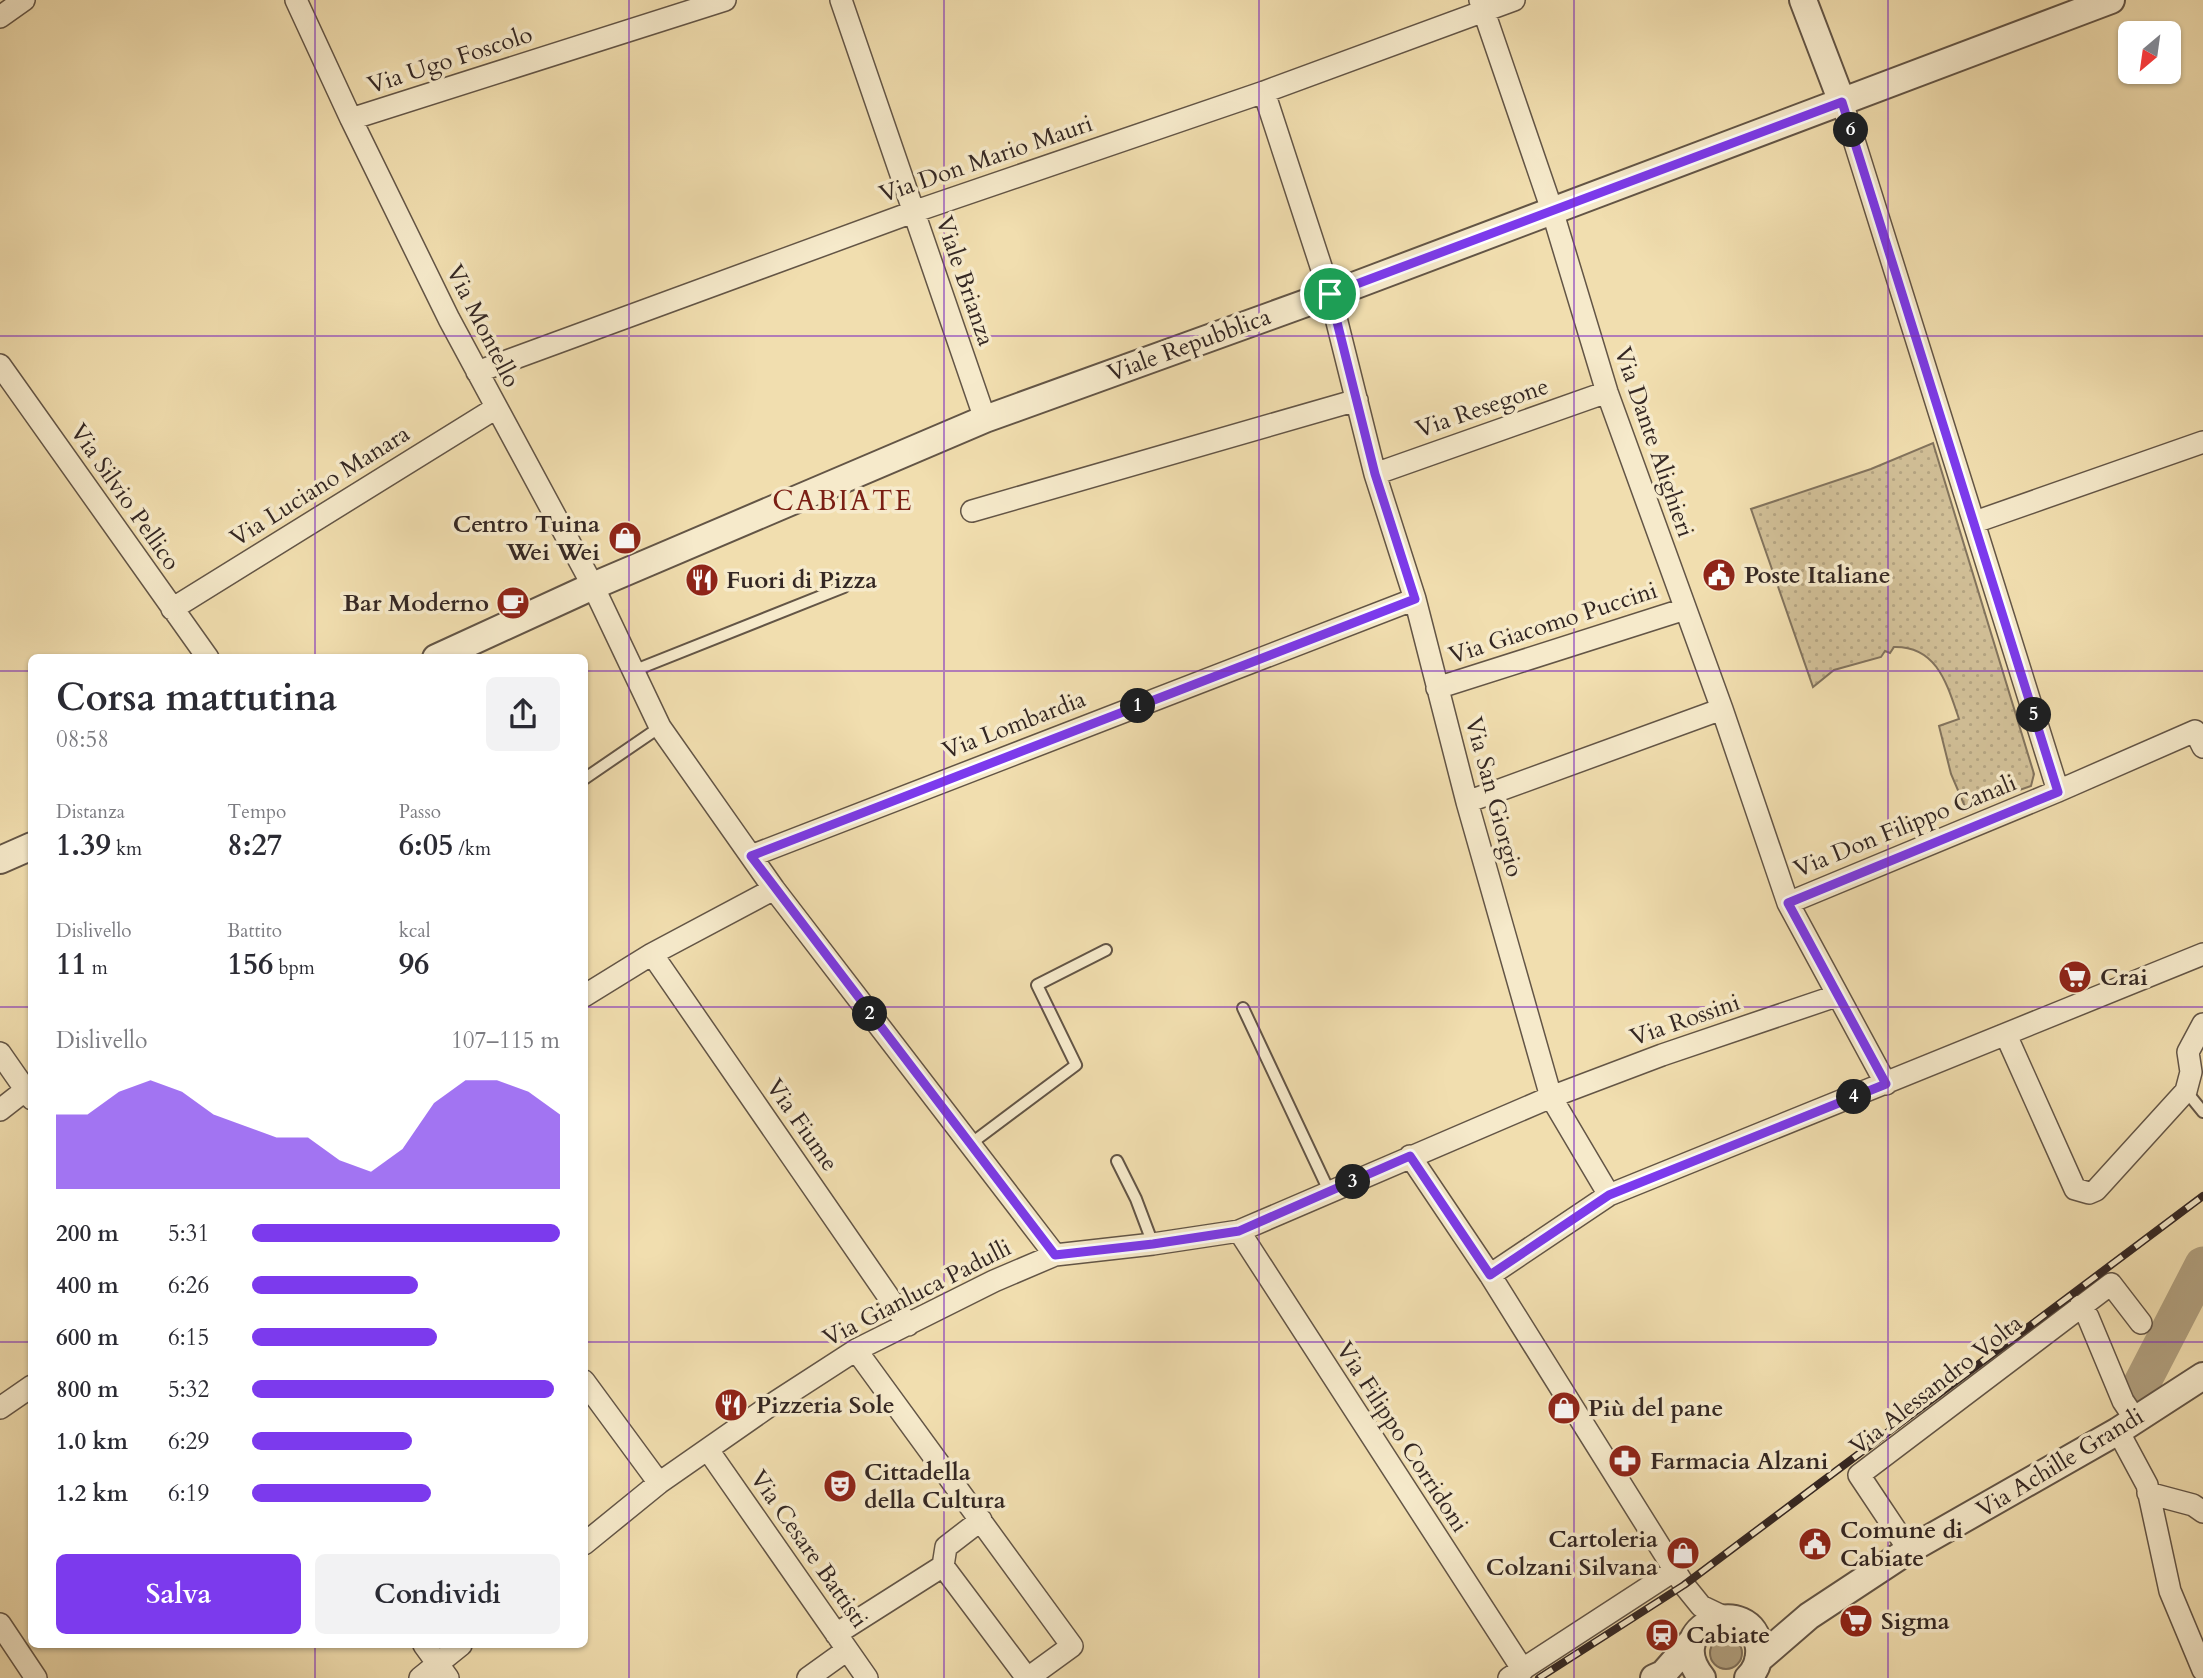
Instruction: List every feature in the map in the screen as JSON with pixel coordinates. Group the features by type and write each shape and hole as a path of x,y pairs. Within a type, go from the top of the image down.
{"street":[{"path":"0,17 24,0"},
{"name":"Via Montello","path":"296,0 351,119 477,372 593,586 660,727 774,889 1055,1255"},
{"name":"Via Ugo Foscolo","path":"351,119 725,0"},
{"name":"Viale Brianza","path":"841,0 985,419"},
{"name":"Via Don Mario Mauri","path":"477,372 913,212 1264,92 1482,6 1514,0"},
{"path":"1803,0 1842,102 2058,792"},
{"name":"Viale Repubblica","path":"445,654 593,586 985,419 1330,294 2111,0"},
{"name":"Via Dante Alighieri","path":"1482,6 1552,210 1607,392 1722,709 1788,903 1886,1084"},
{"name":"Via San Giorgio","path":"1264,92 1330,294 1375,474 1415,599 1467,802 1551,1097 1609,1195"},
{"name":"Via Silvio Pellico","path":"0,365 205,654"},
{"name":"Via Resegone","path":"1375,474 1607,392"},
{"path":"972,511 1357,400"},
{"name":"Via Luciano Manara","path":"172,609 496,408"},
{"path":"1975,522 2203,442"},
{"name":"Via Lombardia","path":"751,856 1415,599"},
{"name":"Via Giacomo Puccini","path":"1437,688 1685,609"},
{"path":"1467,802 1722,709"},
{"name":"Via Don Filippo Canali","path":"1788,903 2058,792 2199,739"},
{"path":"0,860 28,848"},
{"path":"588,994 652,954 774,889"},
{"name":"Via Fiume","path":"652,954 908,1325"},
{"path":"1490,1275 1609,1195 2203,954"},
{"name":"Via Rossini","path":"1551,1097 1662,1055 1836,996"},
{"path":"2006,1035 2075,1189 2089,1193 2096,1190 2186,1091 2191,1072 2188,1052 2203,1024"},
{"path":"0,1053 28,1090"},
{"path":"0,1110 28,1092"},
{"name":"Via Gianluca Padulli","path":"588,1541 659,1483 856,1350 994,1281 1055,1255 1239,1231 1551,1097"},
{"path":"1410,1156 1490,1275 1691,1594 1701,1606 1736,1622 1759,1644 1753,1669"},
{"name":"Via Filippo Corridoni","path":"1239,1231 1516,1674"},
{"name":"Via Alessandro Volta","path":"1909,1550 1859,1475 2110,1284 2141,1323"},
{"path":"2080,1306 2088,1317 2123,1401 2127,1425 2147,1485 2170,1591 2203,1670"},
{"path":"856,1350 1072,1646 1027,1678 945,1556"},
{"name":"Via Achille Grandi","path":"1736,1622 1763,1629 1776,1628 1788,1626 1809,1616 1909,1550 2127,1425 2203,1376"},
{"path":"588,1386 659,1483"},
{"path":"0,1408 28,1389"},
{"name":"Via Cesare Battisti","path":"708,1450 867,1678"},
{"path":"2148,1493 2193,1505 2203,1512"},
{"path":"808,1678 841,1642 945,1556 981,1520"},
{"path":"1516,1674 1675,1570"},
{"path":"1691,1594 1697,1609 1691,1656 1694,1668 1702,1678"},
{"name":"Via Achille Grandi","path":"1753,1669 1809,1616"},
{"path":"1658,1676 1704,1625 1714,1620 1736,1622"},
{"path":"0,1624 23,1641 36,1678"},
{"path":"426,1648 443,1671"},
{"path":"420,1678 443,1671 459,1648"},
{"path":"1658,1676 1702,1678"}],"lane":[{"path":"634,671 844,587"},
{"path":"588,776 660,727"},
{"path":"969,1145 1076,1065 1037,985 1106,950"},
{"path":"1243,1009 1330,1193"},
{"path":"2186,1091 2203,1112"},
{"path":"1117,1161 1136,1199 1153,1244"}],"shaded area":[{"path":"1933,443 2034,774 2031,786 1966,809 1951,774 1939,726 1959,719 1938,670 1921,653 1909,648 1894,647 1890,653 1885,651 1881,657 1834,670 1813,687 1751,509 1871,469"},
{"path":"1726,1637 1738,1641 1742,1653 1738,1665 1726,1669 1714,1665 1710,1653 1714,1641"}],"waterway":[{"path":"2139,1389 2203,1265"}],"railway":[{"path":"1539,1678 1684,1585 2203,1196"}],"place":[{"name":"Centro Tuina Wei Wei","path":"625,538"},
{"name":"Poste Italiane","path":"1719,575"},
{"name":"Fuori di Pizza","path":"702,580"},
{"name":"Bar Moderno","path":"513,603"},
{"name":"Crai","path":"2075,977"},
{"name":"Pizzeria Sole","path":"731,1405"},
{"name":"Più del pane","path":"1564,1408"},
{"name":"Farmacia Alzani","path":"1625,1461"},
{"name":"Cittadella della Cultura","path":"840,1486"},
{"name":"Comune di Cabiate","path":"1815,1544"},
{"name":"Cartoleria Colzani Silvana","path":"1683,1553"},
{"name":"Sigma","path":"1856,1621"},
{"name":"Cabiate","path":"1662,1635"}],"district":[{"name":"CABIATE","path":"843,501"}],"route":[{"path":"1842,102 2058,792 1788,903 1886,1084 1609,1195 1490,1275 1410,1156 1239,1231 1055,1255 751,856 1415,599 1375,474 1330,294 1842,102"}]}
